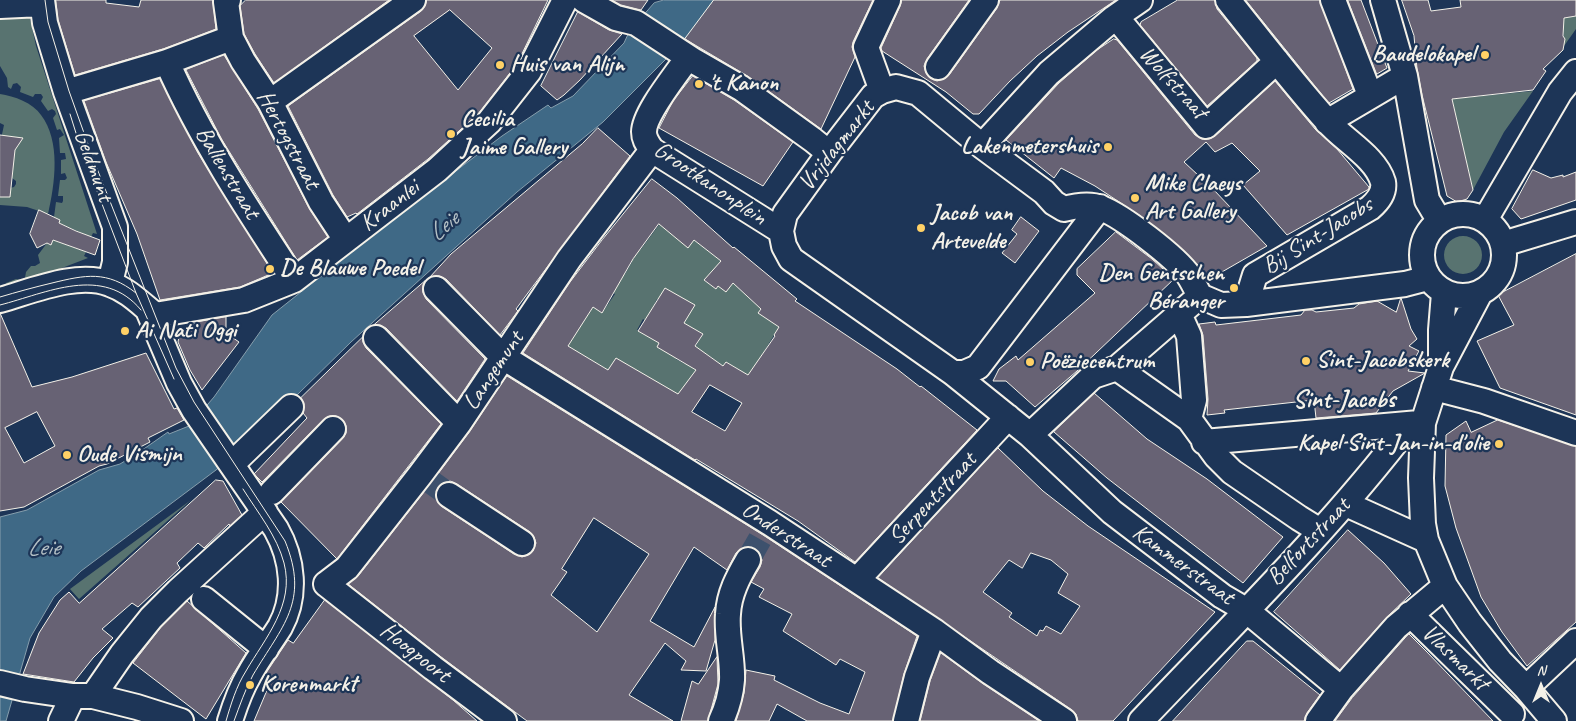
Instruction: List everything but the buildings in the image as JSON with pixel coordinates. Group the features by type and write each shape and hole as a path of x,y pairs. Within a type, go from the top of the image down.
{"street":[{"name":"Hertogstraat","path":"228,0 226,2 231,38 243,61 270,102 321,202 346,240"},
{"path":"270,102 413,0"},
{"name":"Kraanlei","path":"148,310 155,315 244,300 294,280 437,170 489,122 529,71 565,0"},
{"path":"584,0 616,18 636,23 741,88 829,153"},
{"path":"882,91 866,47 888,0"},
{"path":"928,80 986,0"},
{"path":"982,146 1066,58 1140,0"},
{"path":"1228,0 1327,122 1404,76"},
{"path":"1333,0 1370,95"},
{"path":"1383,0 1404,76 1427,200 1439,220"},
{"name":"Geldmunt","path":"0,6 42,2 45,23 66,92 115,227 115,262 110,283"},
{"name":"Wolfstraat","path":"1116,17 1206,126 1277,61"},
{"path":"66,92 167,62 231,38"},
{"name":"Grootkanonplein","path":"684,54 646,122 645,140 652,150 781,231"},
{"name":"Ballenstraat","path":"167,62 184,101 250,213 294,280"},
{"path":"1485,220 1560,92 1576,72"},
{"name":"Vrijdagmarkt","path":"781,231 786,214 829,153 873,96 882,91 928,80 982,146 1044,192 1054,203 1064,209 1075,206 1100,207"},
{"name":"Bij Sint-Jacobs","path":"1246,304 1255,275 1370,208 1380,199 1383,184 1376,169 1355,146 1327,122"},
{"name":"Langemunt","path":"326,584 348,568 433,484 460,423 503,356 569,259 652,150"},
{"path":"781,231 784,246 791,259 953,373 1030,435 1093,376 1117,368 1200,296 1189,276 1177,262 1133,228 1100,207 978,367 964,373 953,373"},
{"path":"1465,214 1485,220 1496,231 1503,244 1504,264 1495,281 1480,293 1438,377 1441,330 1436,285 1422,265 1421,251 1425,237 1439,220 1450,215 1465,214"},
{"path":"1503,244 1576,222"},
{"path":"0,300 60,283 82,279 110,283 124,290 148,310 179,383 194,410 234,467 269,502 288,556 292,586 281,624 240,691 230,720"},
{"name":"Bij Sint-Jacobs","path":"1200,296 1221,305 1246,304 1405,284 1436,285 1456,296 1468,297 1480,293"},
{"name":"Onderstraat","path":"436,289 503,356 767,528 857,580 1064,721"},
{"path":"1179,314 1189,336 1194,400 1190,419"},
{"path":"376,338 460,423"},
{"path":"1117,368 1190,419 1204,442 1232,472 1320,531"},
{"path":"1438,377 1484,401 1576,433"},
{"name":"Vlasmarkt","path":"1438,377 1417,424 1421,502 1426,540 1445,586 1470,623 1500,661 1530,693 1510,717 1410,614 1445,586"},
{"path":"234,467 290,415"},
{"name":"Serpentstraat","path":"857,580 1008,417"},
{"path":"1204,442 1417,424"},
{"name":"Belfortstraat","path":"1141,721 1346,504 1417,424"},
{"path":"61,721 122,654 151,618 192,593 333,429"},
{"name":"Kammerstraat","path":"1030,435 1112,512 1222,596 1246,610 1341,689"},
{"path":"433,484 522,544"},
{"path":"1346,504 1426,540"},
{"path":"722,721 732,680 727,630 730,600 740,574 748,560"},
{"path":"292,586 326,584"},
{"name":"Hoogpoort","path":"326,584 504,721"},
{"path":"192,593 263,653"},
{"path":"1318,721 1341,689 1396,627 1410,614"},
{"path":"906,721 917,677 934,631"},
{"path":"1554,721 1530,693 1576,641"},
{"path":"0,683 25,689 83,696 137,707 181,721"}],"green space":[{"path":"0,10 29,14 36,46 97,234 93,233 91,237 59,223 60,220 54,217 56,202 62,203 63,201 63,196 58,196 60,180 67,178 65,173 61,174 61,160 66,159 65,153 60,153 59,138 64,135 60,129 57,130 53,118 56,114 55,111 52,109 48,111 41,101 43,97 41,94 35,94 33,97 20,92 21,87 17,83 13,84 11,89 8,87 7,78 0,66"},
{"path":"1576,16 1576,29 1564,46 1563,18"},
{"path":"1533,91 1504,132 1473,190 1452,99"},
{"path":"0,94 17,98 38,111 52,137 55,163 53,190 48,214 27,207 0,205 0,183 10,188 16,184 16,181 12,178 15,147 18,146 20,141 1,139 4,125 0,123"},
{"path":"661,222 694,240 721,261 705,281 716,289 718,286 733,283 761,309 759,313 779,327 762,355 777,366 768,387 726,362 723,366 708,355 675,399 616,359 608,370 567,346 593,307 602,313 615,294 603,287 621,271 625,274 632,262 625,257 641,249","holes":["657,299 694,305 679,331 689,337 694,329 703,334 685,364 676,359 685,343 659,343 637,330 643,319 646,321"]},
{"path":"1463,236 1476,242 1482,255 1476,268 1463,274 1450,268 1444,255 1450,242"},
{"path":"53,240 86,252 84,256 88,258 15,286 5,287 6,283 25,278 26,272 31,266 40,263 38,255 47,243 51,245"},
{"path":"191,500 79,599 70,589"}],"water":[{"name":"Leie","path":"664,0 714,0 685,40 603,122 517,192 351,342 243,448 81,571 54,597 30,638 6,721 0,721 0,517 27,510 99,470 120,464 168,432 169,434 189,426 214,397 272,315 399,214 502,136 548,105 551,108 573,96 624,43 629,32 654,3"}],"tunnel":[{"path":"431,482 449,495"},
{"path":"748,560 764,532"}],"tram line":[{"path":"45,0 48,22 69,91 94,161 176,368 194,402 285,541 292,562 295,581 294,597 289,612 253,675 234,721"},
{"path":"70,114 81,149 136,293 174,379"},
{"path":"0,297 52,283 95,276 115,281 136,293"},
{"path":"0,305 55,289 92,285 110,288 126,296 141,310"},
{"path":"226,721 239,683 276,620 282,607 285,593 284,563 277,543 243,489"}],"place":[{"name":"Baudelokapel","path":"1485,55"},
{"name":"Huis van Alijn","path":"500,65"},
{"name":"'t Kanon","path":"699,84"},
{"name":"Cecilia Jaime Gallery","path":"451,134"},
{"name":"Lakenmetershuis","path":"1108,147"},
{"name":"Mike Claeys Art Gallery","path":"1135,198"},
{"name":"Jacob van Artevelde","path":"921,228"},
{"name":"De Blauwe Poedel","path":"270,269"},
{"name":"Den Gentschen Béranger","path":"1234,288"},
{"name":"Ai Nati Oggi","path":"125,331"},
{"name":"Sint-Jacobskerk","path":"1306,361"},
{"name":"Poëziecentrum","path":"1030,362"},
{"name":"Kapel Sint-Jan-in-d'olie","path":"1499,444"},
{"name":"Oude Vismijn","path":"67,455"},
{"name":"Korenmarkt","path":"250,685"}],"district":[{"name":"Sint-Jacobs","path":"1344,400"}]}
